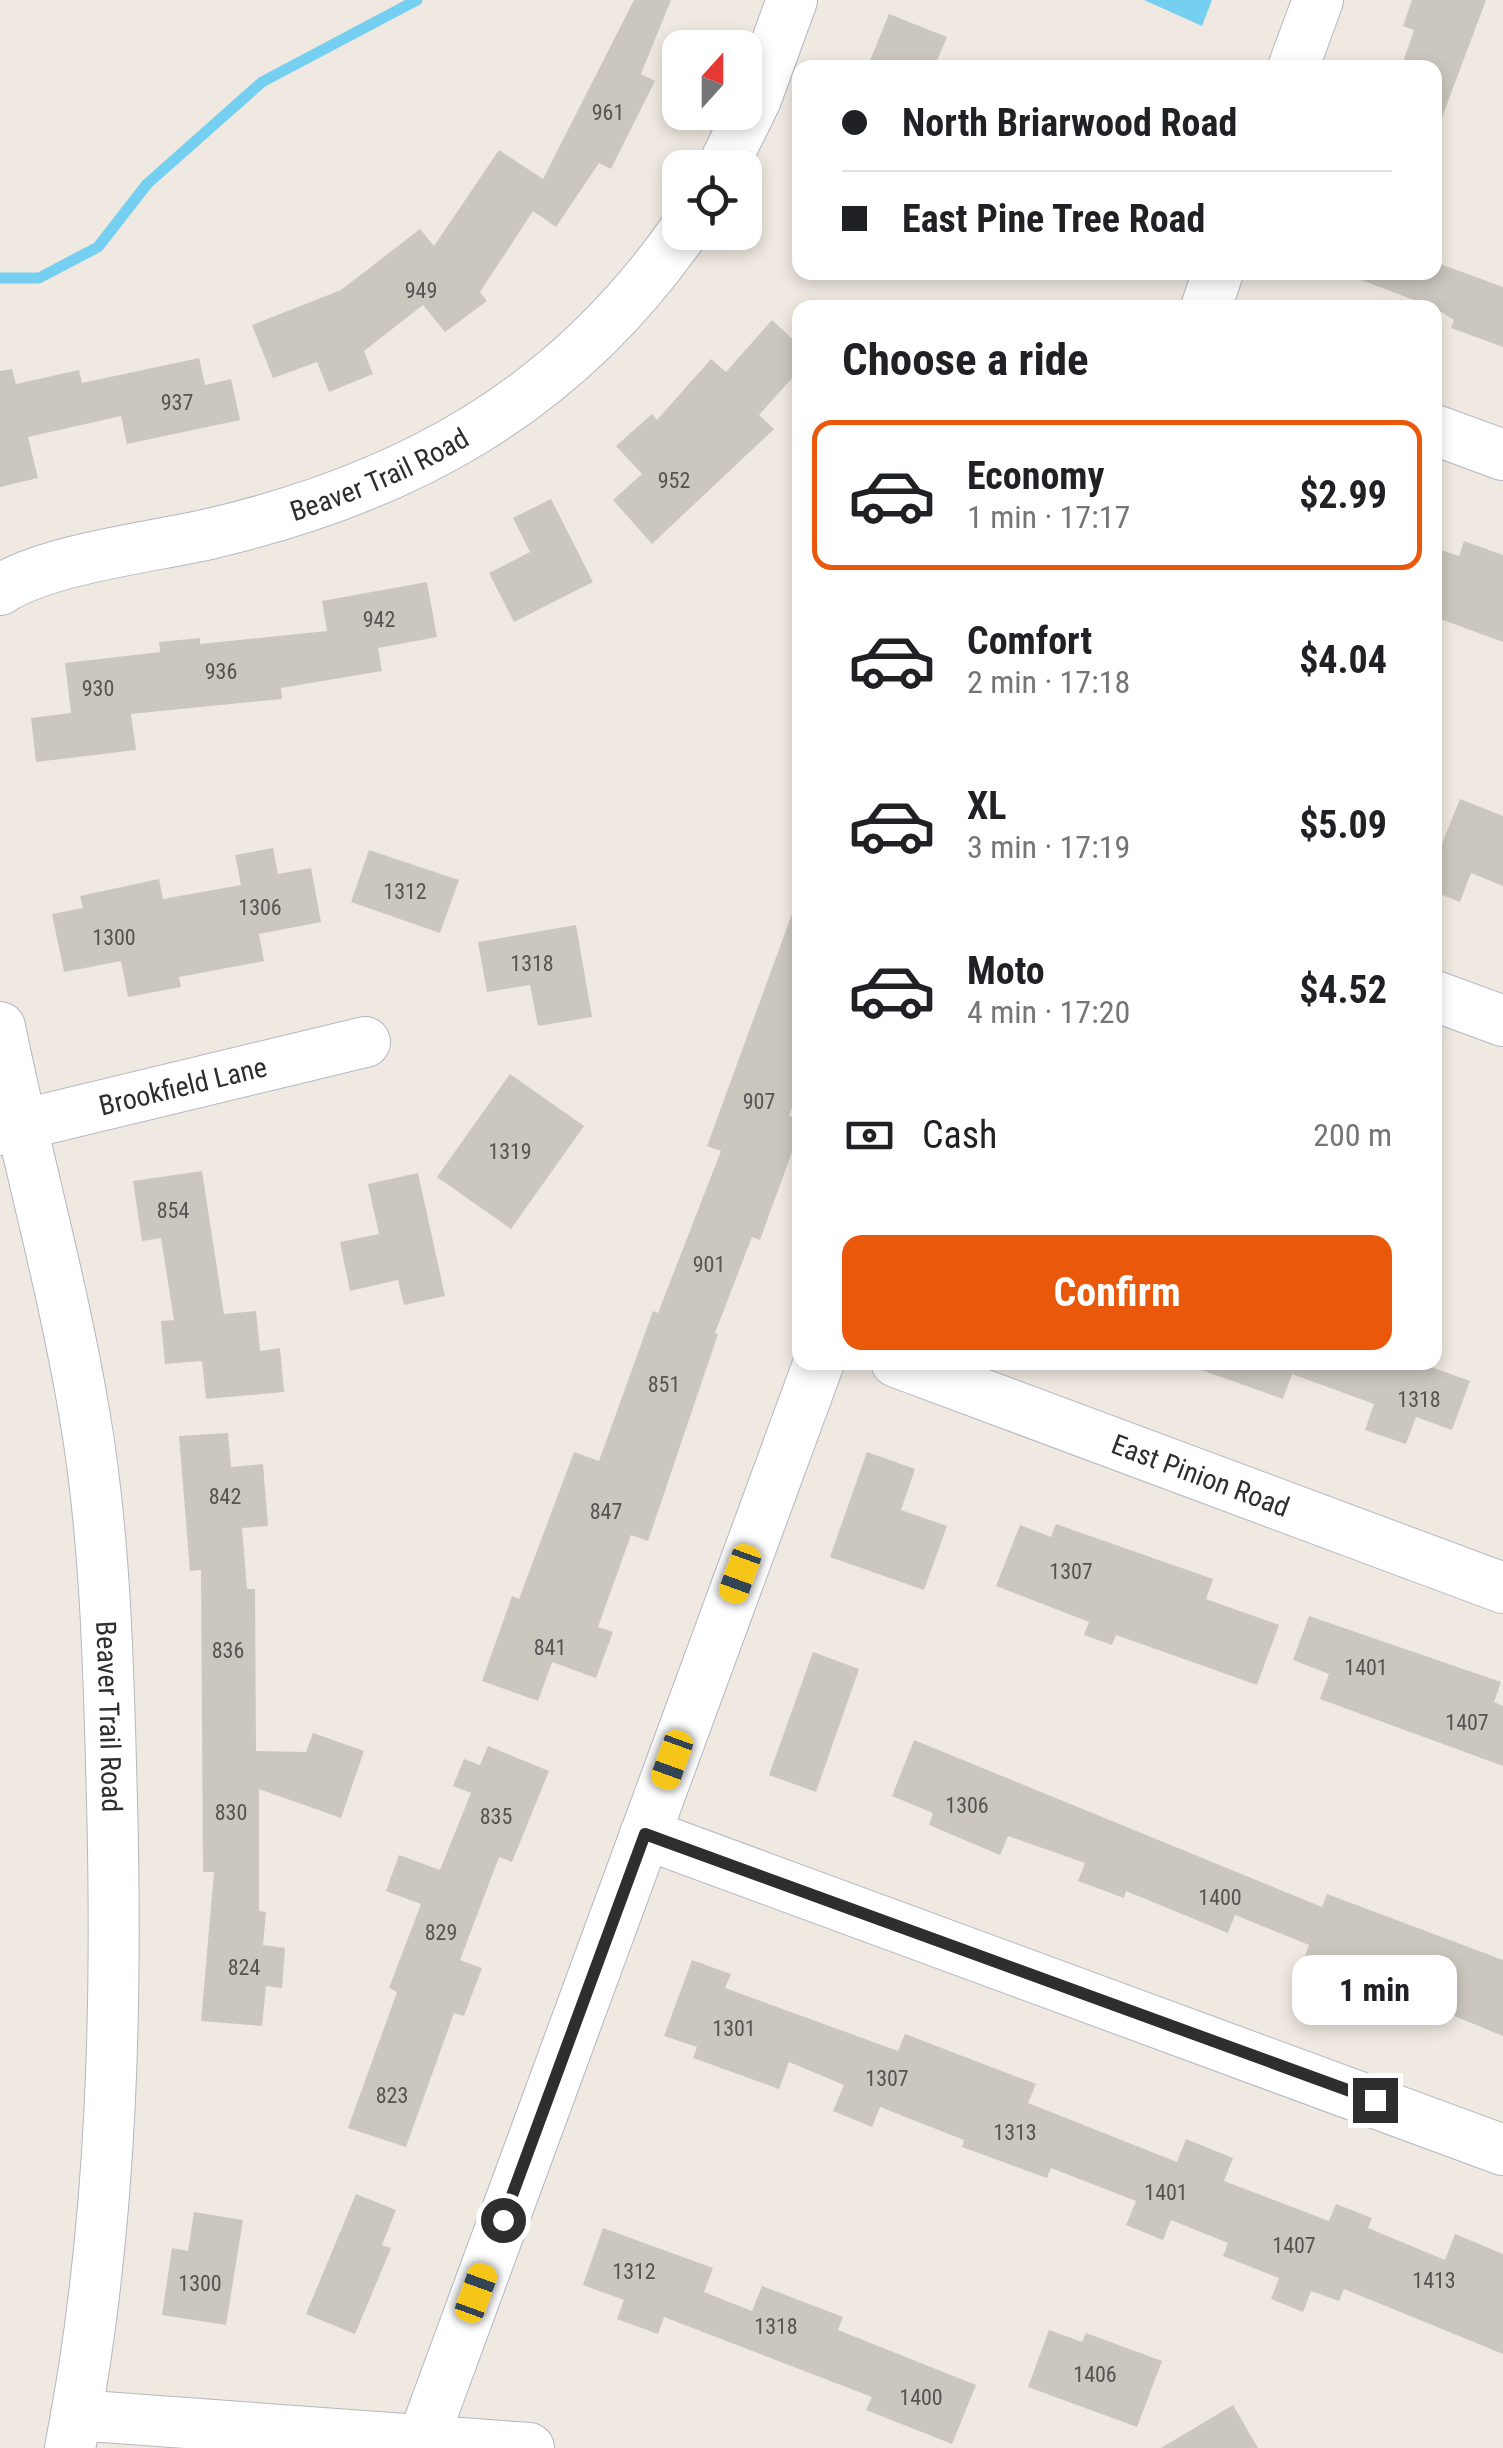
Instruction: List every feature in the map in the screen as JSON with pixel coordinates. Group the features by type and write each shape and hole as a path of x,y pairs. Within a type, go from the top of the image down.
{"street":[{"path":"731,150 756,99 792,0"},
{"path":"1297,60 1318,0"},
{"name":"Beaver Trail Road","path":"0,590 42,572 280,518 366,488 447,448 500,416 572,360 634,296 669,250"},
{"path":"1442,433 1503,455"},
{"path":"1442,999 1503,1021"},
{"name":"Beaver Trail Road","path":"0,1027 10,1128 84,1411 109,1682 114,1863 110,2044 96,2276 73,2432"},
{"name":"Brookfield Lane","path":"10,1128 365,1042"},
{"path":"423,2439 815,1370"},
{"name":"East Pinion Road","path":"917,1370 1503,1588"},
{"path":"645,1834 1503,2150"},
{"path":"73,2432 423,2439 529,2448"}],"water":[{"path":"1144,0 1212,0 1202,26"}],"building":[{"path":"634,0 671,0 641,74 655,81 611,169 599,163 556,227 533,211 480,292 487,301 445,332 423,305 364,351 373,374 329,392 317,362 273,378 252,325 341,290 420,229 434,246 499,150 543,179"},
{"path":"1412,0 1486,0 1442,117 1442,60 1404,60 1414,30 1403,26"},
{"path":"889,14 947,37 937,60 870,60"},
{"path":"1442,265 1503,287 1503,347 1451,328 1454,320 1442,312 1442,300 1414,300 1361,280 1442,280"},
{"path":"772,320 792,339 792,378 759,415 774,429 652,544 613,500 642,474 616,446 652,414 657,420 711,359 726,372"},
{"path":"199,358 205,385 231,379 240,420 127,444 121,416 28,437 38,478 0,487 0,371 12,369 16,384 79,370 82,383"},
{"path":"551,499 593,582 514,622 489,573 530,552 513,518"},
{"path":"1464,541 1503,555 1503,642 1442,620 1442,550 1459,556"},
{"path":"427,582 437,637 378,648 382,671 281,688 282,699 131,714 136,750 36,762 31,718 71,713 65,663 160,652 159,642 200,638 200,644 327,631 322,601"},
{"path":"1460,799 1503,816 1503,886 1471,873 1460,902 1442,895 1442,844"},
{"path":"273,848 278,874 311,868 321,922 259,934 264,961 179,977 181,987 128,997 121,961 64,972 52,914 83,908 80,896 159,879 163,899 241,885 235,855"},
{"path":"369,850 459,880 440,933 351,902"},
{"path":"792,914 792,1152 760,1240 752,1237 715,1333 718,1334 648,1541 631,1535 598,1627 613,1632 596,1678 552,1662 538,1701 482,1681 512,1596 519,1599 574,1452 599,1461 653,1311 658,1313 721,1151 707,1146"},
{"path":"576,925 592,1017 538,1026 530,985 487,992 478,942"},
{"path":"510,1074 584,1126 511,1229 437,1177"},
{"path":"202,1171 224,1314 256,1311 260,1351 280,1348 284,1392 206,1399 202,1361 165,1364 161,1321 174,1320 161,1238 142,1241 133,1181"},
{"path":"418,1173 445,1296 404,1305 398,1280 350,1291 340,1242 379,1234 368,1184"},
{"path":"1201,1370 1439,1370 1470,1381 1452,1430 1416,1417 1406,1444 1365,1430 1374,1404 1292,1374 1283,1399"},
{"path":"228,1433 231,1467 263,1464 268,1526 242,1528 247,1589 255,1589 256,1751 306,1752 313,1733 364,1751 341,1818 259,1789 259,1911 266,1912 263,1945 285,1948 282,1988 266,1986 262,2026 201,2021 214,1872 203,1872 201,1570 190,1571 179,1436"},
{"path":"867,1452 915,1469 901,1510 947,1526 924,1590 830,1557"},
{"path":"1056,1524 1213,1579 1206,1599 1279,1625 1257,1685 1116,1635 1112,1645 1084,1635 1089,1622 996,1586 1020,1525 1051,1537"},
{"path":"1309,1616 1501,1682 1494,1702 1503,1706 1503,1766 1320,1699 1329,1674 1293,1660"},
{"path":"813,1652 859,1669 816,1792 769,1775"},
{"path":"914,1740 1322,1907 1327,1894 1503,1960 1503,2036 1420,2002 1426,1988 1356,1964 1351,1980 1302,1963 1309,1945 1235,1915 1228,1933 1126,1891 1124,1898 1078,1881 1085,1863 1008,1836 1000,1855 929,1825 933,1813 892,1796"},
{"path":"488,1746 549,1771 512,1862 499,1857 460,1960 482,1968 464,2016 454,2013 406,2147 348,2128 397,1992 389,1988 421,1904 386,1891 399,1855 440,1870 471,1793 453,1786 464,1759 480,1765"},
{"path":"692,1960 731,1974 725,1988 898,2051 905,2034 1036,2084 1028,2103 1177,2162 1186,2139 1233,2158 1224,2181 1329,2221 1336,2204 1372,2218 1368,2228 1445,2260 1455,2234 1503,2254 1503,2354 1344,2289 1339,2301 1311,2291 1303,2312 1271,2299 1279,2278 1223,2256 1228,2243 1171,2220 1163,2240 1126,2225 1136,2201 1051,2168 1047,2178 962,2147 964,2140 880,2107 872,2127 833,2111 844,2085 789,2062 779,2089 693,2058 697,2047 664,2036"},
{"path":"356,2194 396,2210 382,2245 391,2248 355,2334 306,2314"},
{"path":"194,2212 243,2220 226,2325 162,2315 172,2248 188,2251"},
{"path":"603,2228 713,2268 704,2292 752,2311 762,2286 843,2317 838,2330 976,2385 952,2444 866,2410 872,2397 664,2317 658,2334 617,2319 624,2300 583,2285"},
{"path":"1049,2330 1082,2342 1086,2333 1162,2361 1137,2427 1028,2387"},
{"path":"1233,2405 1258,2448 1161,2448"}],"waterway":[{"path":"0,278 39,278 98,247 147,184 262,82 417,0"}],"route":[{"path":"503,2220 645,1834 1375,2100"}]}
